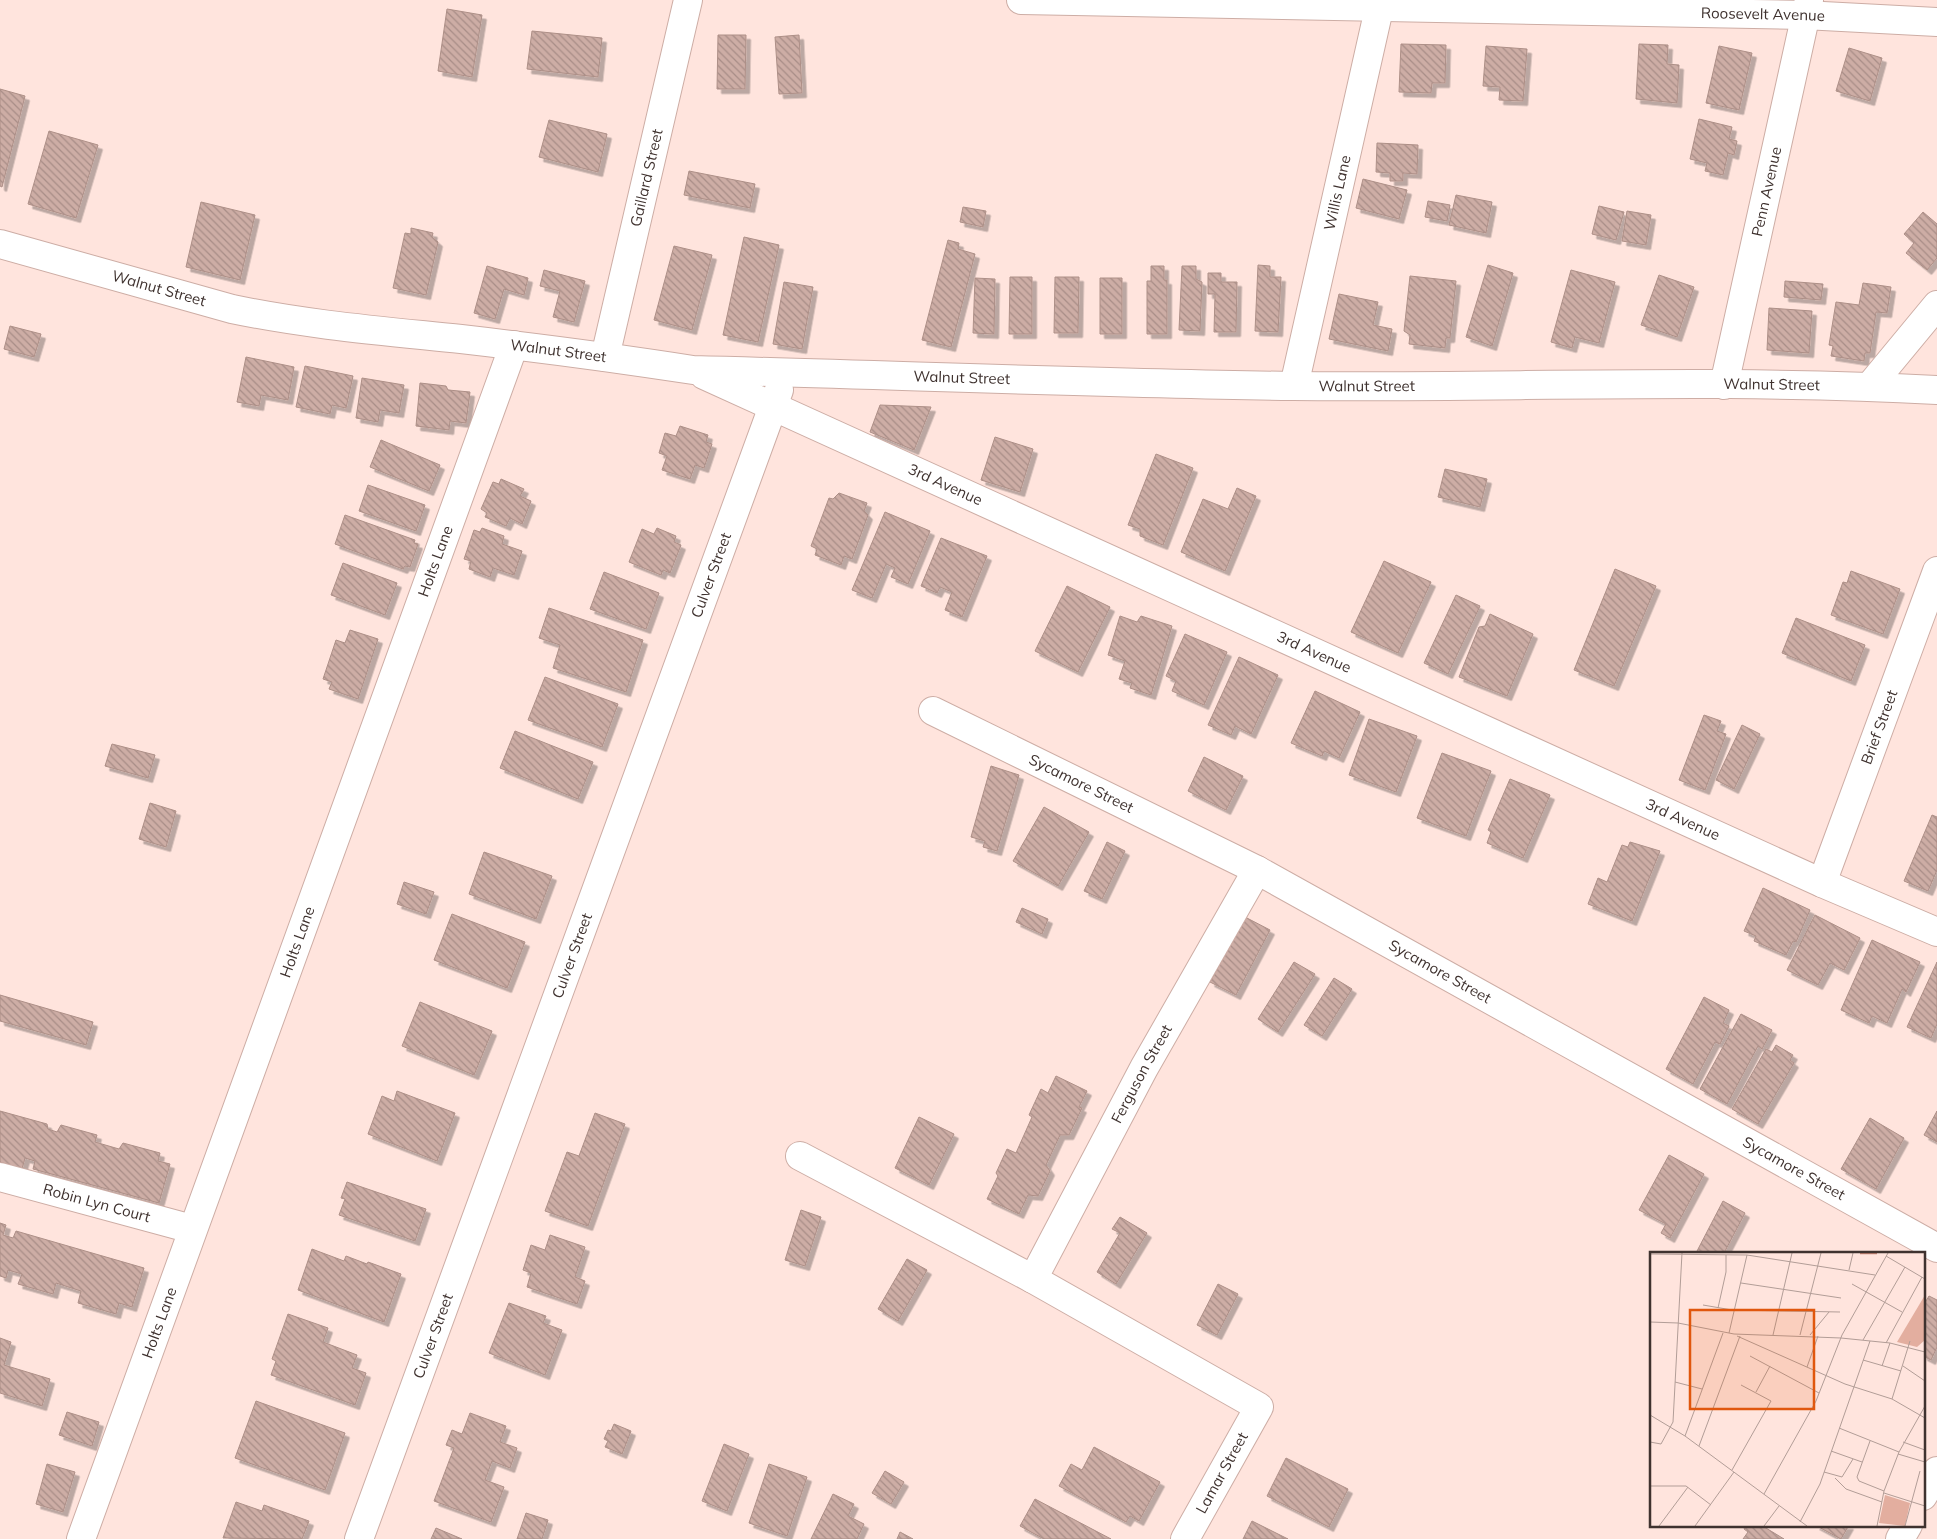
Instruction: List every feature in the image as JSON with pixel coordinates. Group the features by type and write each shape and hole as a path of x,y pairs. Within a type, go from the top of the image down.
{"street":[{"name":"Gaillard Street","path":"605,356 688,0"},
{"name":"Roosevelt Avenue","path":"1021,0 1806,8 1937,22"},
{"name":"Willis Lane","path":"1294,386 1380,4"},
{"name":"Penn Avenue","path":"1724,385 1806,8"},
{"name":"Walnut Street","path":"0,244 262,316 605,356 693,370 1294,386 1724,385 1870,386 1937,390"},
{"path":"1870,386 1937,305"},
{"name":"Holts Lane","path":"80,1539 514,345"},
{"name":"3rd Avenue","path":"693,370 1822,883 1937,932"},
{"name":"Culver Street","path":"358,1539 786,372"},
{"name":"Brief Street","path":"1822,883 1937,571"},
{"name":"Sycamore Street","path":"933,711 1258,870 1937,1248"},
{"name":"Ferguson Street","path":"1033,1279 1144,1068 1258,870"},
{"path":"800,1156 1033,1279"},
{"name":"Robin Lyn Court","path":"0,1177 192,1229"},
{"name":"Lamar Street","path":"1033,1279 1260,1407 1185,1539"},
{"path":"1924,1494 1937,1471"},
{"path":"1900,1539 1907,1526"}],"building":[{"path":"447,9 482,15 472,77 438,71"},
{"path":"532,31 602,38 598,77 527,69"},
{"path":"718,35 746,35 745,89 717,89"},
{"path":"799,35 802,93 779,94 775,37"},
{"path":"1401,44 1446,45 1445,83 1432,83 1431,93 1399,92"},
{"path":"1639,44 1668,45 1667,64 1679,65 1677,103 1636,99"},
{"path":"1486,46 1527,49 1523,101 1499,100 1500,87 1483,86"},
{"path":"1719,46 1752,53 1739,110 1706,103"},
{"path":"1849,48 1882,58 1870,101 1836,91"},
{"path":"0,89 25,96 2,187 0,186"},
{"path":"1699,119 1732,127 1729,139 1737,141 1734,155 1728,153 1723,175 1705,171 1707,163 1690,159"},
{"path":"549,120 607,134 598,172 539,157"},
{"path":"49,131 98,145 76,218 28,204"},
{"path":"1377,143 1418,145 1417,174 1403,173 1403,181 1390,181 1390,173 1376,172"},
{"path":"689,171 755,184 750,208 684,195"},
{"path":"1363,179 1407,190 1399,219 1356,208"},
{"path":"1456,195 1492,202 1486,233 1449,225"},
{"path":"1428,201 1450,205 1447,221 1425,217"},
{"path":"201,202 255,215 240,280 186,267"},
{"path":"1599,206 1624,212 1616,240 1592,234"},
{"path":"963,207 986,211 983,227 960,222"},
{"path":"1627,211 1651,215 1646,245 1622,241"},
{"path":"1923,212 1937,224 1937,258 1927,270 1906,253 1914,243 1904,234"},
{"path":"411,228 433,233 432,237 438,242 426,295 393,288 405,233 411,234"},
{"path":"744,237 779,245 758,342 723,335"},
{"path":"948,240 959,243 958,249 975,254 951,347 922,340"},
{"path":"674,246 712,255 692,330 654,320"},
{"path":"1258,265 1270,266 1270,277 1281,277 1278,332 1255,331"},
{"path":"1488,265 1513,273 1492,346 1466,337"},
{"path":"487,266 528,278 524,295 504,289 495,319 474,313"},
{"path":"1151,266 1164,266 1164,280 1167,280 1167,334 1147,334 1147,281 1151,281"},
{"path":"1182,266 1196,266 1196,279 1202,282 1200,331 1179,330"},
{"path":"544,270 585,281 574,322 553,317 560,291 540,286"},
{"path":"1571,270 1615,282 1599,343 1575,337 1572,348 1551,342"},
{"path":"1208,273 1221,273 1221,282 1237,282 1236,332 1214,332 1215,294 1208,294"},
{"path":"1659,275 1694,287 1677,337 1641,325"},
{"path":"1410,276 1456,281 1450,338 1446,338 1445,348 1409,344 1410,335 1404,331"},
{"path":"1010,277 1032,277 1032,334 1009,334"},
{"path":"1055,277 1079,277 1078,333 1054,333"},
{"path":"975,278 995,279 994,334 973,333"},
{"path":"1100,278 1122,278 1122,334 1100,334"},
{"path":"1785,281 1823,284 1821,300 1784,297"},
{"path":"784,282 813,287 802,349 773,344"},
{"path":"1863,283 1891,287 1887,313 1876,312 1870,353 1865,353 1864,361 1831,356 1833,346 1829,345 1836,302 1859,305"},
{"path":"1339,294 1378,302 1373,325 1392,329 1388,351 1329,339"},
{"path":"1769,308 1812,311 1809,353 1767,350"},
{"path":"10,326 41,334 34,357 4,349"},
{"path":"246,357 294,367 288,400 261,395 259,406 237,402"},
{"path":"305,366 353,376 346,408 332,405 330,414 296,407"},
{"path":"362,378 404,385 399,413 380,410 378,422 356,418"},
{"path":"420,383 446,386 448,390 470,392 466,423 450,421 449,430 416,426"},
{"path":"880,405 931,407 914,450 870,432"},
{"path":"680,426 708,435 706,442 712,444 704,468 695,465 690,479 662,470 667,456 659,453 665,433 676,436"},
{"path":"995,437 1033,449 1020,492 981,480"},
{"path":"381,440 440,465 429,491 370,467"},
{"path":"1156,454 1193,468 1163,545 1140,536 1140,529 1128,525"},
{"path":"1445,469 1487,479 1480,507 1438,497"},
{"path":"501,479 524,489 520,496 531,501 522,524 510,518 506,526 485,517 487,513 481,509 493,482 499,484"},
{"path":"368,485 425,505 416,531 359,511"},
{"path":"1237,488 1256,496 1225,571 1181,552 1203,499 1228,509"},
{"path":"839,493 867,503 864,511 868,515 852,559 844,556 841,565 815,555 817,549 811,546 829,498 833,499"},
{"path":"885,512 930,531 908,584 891,577 895,568 886,564 872,598 852,590"},
{"path":"345,515 415,540 414,543 418,544 410,567 405,566 403,569 335,544"},
{"path":"482,528 504,536 502,544 522,551 514,575 493,568 490,577 469,569 471,561 464,559 474,530 480,532"},
{"path":"657,528 676,536 674,542 681,545 670,573 663,570 661,575 629,562 642,529 654,534"},
{"path":"941,538 987,556 962,617 945,610 952,592 940,587 937,593 921,586"},
{"path":"1384,561 1431,582 1398,653 1351,632"},
{"path":"343,563 397,583 385,615 331,595"},
{"path":"1615,569 1656,586 1614,686 1574,670"},
{"path":"1851,571 1900,589 1883,634 1831,615 1843,582 1847,583"},
{"path":"604,572 659,593 646,629 590,609"},
{"path":"1067,586 1110,607 1078,672 1035,651"},
{"path":"1456,595 1480,606 1448,674 1424,663"},
{"path":"549,608 643,640 626,692 553,668 560,645 539,638"},
{"path":"1490,614 1533,634 1507,696 1459,677 1479,627 1485,626"},
{"path":"1120,616 1137,622 1141,616 1172,626 1151,695 1130,688 1132,683 1119,679 1125,661 1108,655"},
{"path":"1796,618 1865,645 1851,681 1782,653"},
{"path":"350,630 378,639 358,699 329,689 332,682 323,679 336,640 345,643"},
{"path":"1185,634 1227,652 1204,705 1172,691 1176,681 1166,676"},
{"path":"1239,657 1278,675 1251,734 1235,726 1231,735 1208,725"},
{"path":"545,677 618,704 602,747 528,720"},
{"path":"1315,691 1360,712 1339,758 1324,751 1322,756 1291,743"},
{"path":"1704,715 1721,721 1717,731 1726,734 1705,790 1679,780"},
{"path":"1369,719 1417,736 1396,792 1349,775"},
{"path":"1742,725 1760,734 1734,789 1716,780"},
{"path":"515,731 593,762 578,799 500,768"},
{"path":"112,744 155,755 148,778 105,766"},
{"path":"1442,753 1491,771 1466,836 1417,818"},
{"path":"1204,757 1243,776 1226,810 1188,791"},
{"path":"991,766 1019,775 997,851 983,847 985,841 971,837"},
{"path":"1510,779 1550,795 1523,858 1487,843 1491,832 1488,830"},
{"path":"150,803 176,811 166,847 139,839"},
{"path":"1044,807 1089,832 1058,886 1013,861"},
{"path":"1932,815 1937,817 1937,870 1928,891 1904,881"},
{"path":"1107,842 1125,851 1102,899 1084,891"},
{"path":"1630,842 1660,851 1632,921 1588,904 1598,878 1607,882 1622,845 1628,847"},
{"path":"484,852 552,876 536,919 469,894"},
{"path":"404,882 434,892 426,914 397,904"},
{"path":"1763,888 1810,910 1796,942 1793,941 1786,955 1754,941 1756,936 1744,931"},
{"path":"1022,908 1048,919 1042,934 1016,922"},
{"path":"452,914 525,942 507,988 434,960"},
{"path":"1815,915 1860,938 1844,970 1830,963 1818,985 1787,970"},
{"path":"1245,917 1270,930 1236,995 1210,982"},
{"path":"1872,940 1920,962 1906,992 1902,989 1887,1023 1872,1016 1869,1023 1841,1010"},
{"path":"1294,962 1315,974 1278,1032 1258,1019"},
{"path":"1937,962 1937,1024 1931,1038 1907,1027"},
{"path":"1334,978 1352,989 1322,1036 1304,1025"},
{"path":"0,995 93,1022 86,1045 0,1021"},
{"path":"1704,997 1729,1010 1723,1023 1729,1026 1720,1044 1715,1042 1693,1084 1666,1069"},
{"path":"420,1002 492,1031 474,1075 402,1046"},
{"path":"1741,1014 1772,1030 1762,1049 1758,1046 1727,1104 1700,1089"},
{"path":"1776,1045 1793,1055 1790,1060 1794,1063 1758,1124 1732,1109 1766,1049 1772,1052"},
{"path":"1056,1076 1087,1091 1079,1107 1082,1108 1069,1135 1060,1135 1046,1165 1050,1171 1038,1196 1028,1195 1019,1214 987,1199 998,1176 996,1173 1007,1149 1016,1153 1032,1117 1029,1115 1041,1089 1048,1093"},
{"path":"397,1091 455,1113 437,1161 368,1134 382,1096 394,1101"},
{"path":"0,1111 47,1124 48,1129 57,1132 61,1125 97,1135 95,1142 119,1149 123,1143 160,1153 158,1161 170,1164 159,1203 33,1169 35,1161 25,1158 22,1169 0,1162"},
{"path":"1937,1111 1937,1142 1924,1135"},
{"path":"595,1113 625,1124 588,1226 545,1211 567,1152 579,1156"},
{"path":"919,1117 954,1134 929,1185 895,1168"},
{"path":"1870,1118 1904,1138 1876,1189 1841,1169"},
{"path":"1669,1155 1704,1174 1670,1238 1661,1233 1666,1224 1639,1210"},
{"path":"347,1182 426,1209 415,1241 339,1215 345,1199 341,1198"},
{"path":"1723,1201 1745,1213 1725,1252 1697,1252"},
{"path":"801,1210 821,1217 805,1266 785,1260"},
{"path":"1120,1217 1147,1233 1116,1284 1097,1272 1120,1233 1112,1229"},
{"path":"0,1223 6,1225 3,1235 13,1238 16,1231 144,1268 132,1307 119,1303 116,1314 78,1303 81,1291 56,1283 53,1294 18,1284 22,1274 8,1270 6,1278 0,1276"},
{"path":"550,1235 585,1247 575,1277 585,1281 577,1304 527,1287 531,1273 523,1270 531,1245 545,1250"},
{"path":"312,1249 344,1261 346,1256 401,1274 384,1322 298,1290"},
{"path":"907,1259 927,1270 898,1321 878,1309"},
{"path":"1218,1284 1238,1294 1217,1335 1197,1325"},
{"path":"1929,1296 1937,1300 1937,1347 1931,1360 1924,1356 1924,1304"},
{"path":"509,1303 546,1316 543,1323 562,1330 545,1375 489,1353"},
{"path":"288,1314 328,1328 323,1342 357,1355 352,1368 366,1373 355,1405 271,1375 276,1361 272,1359"},
{"path":"0,1338 11,1342 4,1365 50,1379 42,1406 0,1393"},
{"path":"256,1401 345,1433 325,1490 235,1458"},
{"path":"67,1412 99,1422 92,1446 59,1435"},
{"path":"470,1413 506,1426 500,1442 517,1448 510,1468 492,1461 485,1480 504,1487 491,1522 434,1501 454,1448 446,1445 452,1430 462,1434"},
{"path":"614,1424 631,1431 622,1454 605,1447 608,1441 604,1439 608,1430 611,1431"},
{"path":"724,1444 749,1454 727,1511 702,1501"},
{"path":"1094,1447 1160,1482 1139,1521 1130,1516 1126,1522 1059,1486 1071,1464 1082,1470"},
{"path":"1286,1458 1348,1489 1329,1527 1267,1496"},
{"path":"47,1464 75,1472 63,1512 36,1504"},
{"path":"769,1464 807,1477 787,1536 749,1523"},
{"path":"885,1471 904,1482 891,1504 872,1493"},
{"path":"833,1494 854,1504 848,1516 864,1524 857,1539 811,1539"},
{"path":"1035,1499 1111,1539 1044,1539 1020,1526"},
{"path":"236,1502 262,1511 264,1505 309,1521 302,1539 223,1538"},
{"path":"526,1513 548,1520 542,1539 517,1539"},
{"path":"1252,1521 1288,1539 1243,1539"},
{"path":"1746,1526 1763,1526 1784,1539 1743,1539 1748,1532 1744,1529"},
{"path":"1817,1526 1848,1526 1841,1539"},
{"path":"436,1528 462,1539 431,1539"},
{"path":"900,1532 913,1539 897,1539"}]}
